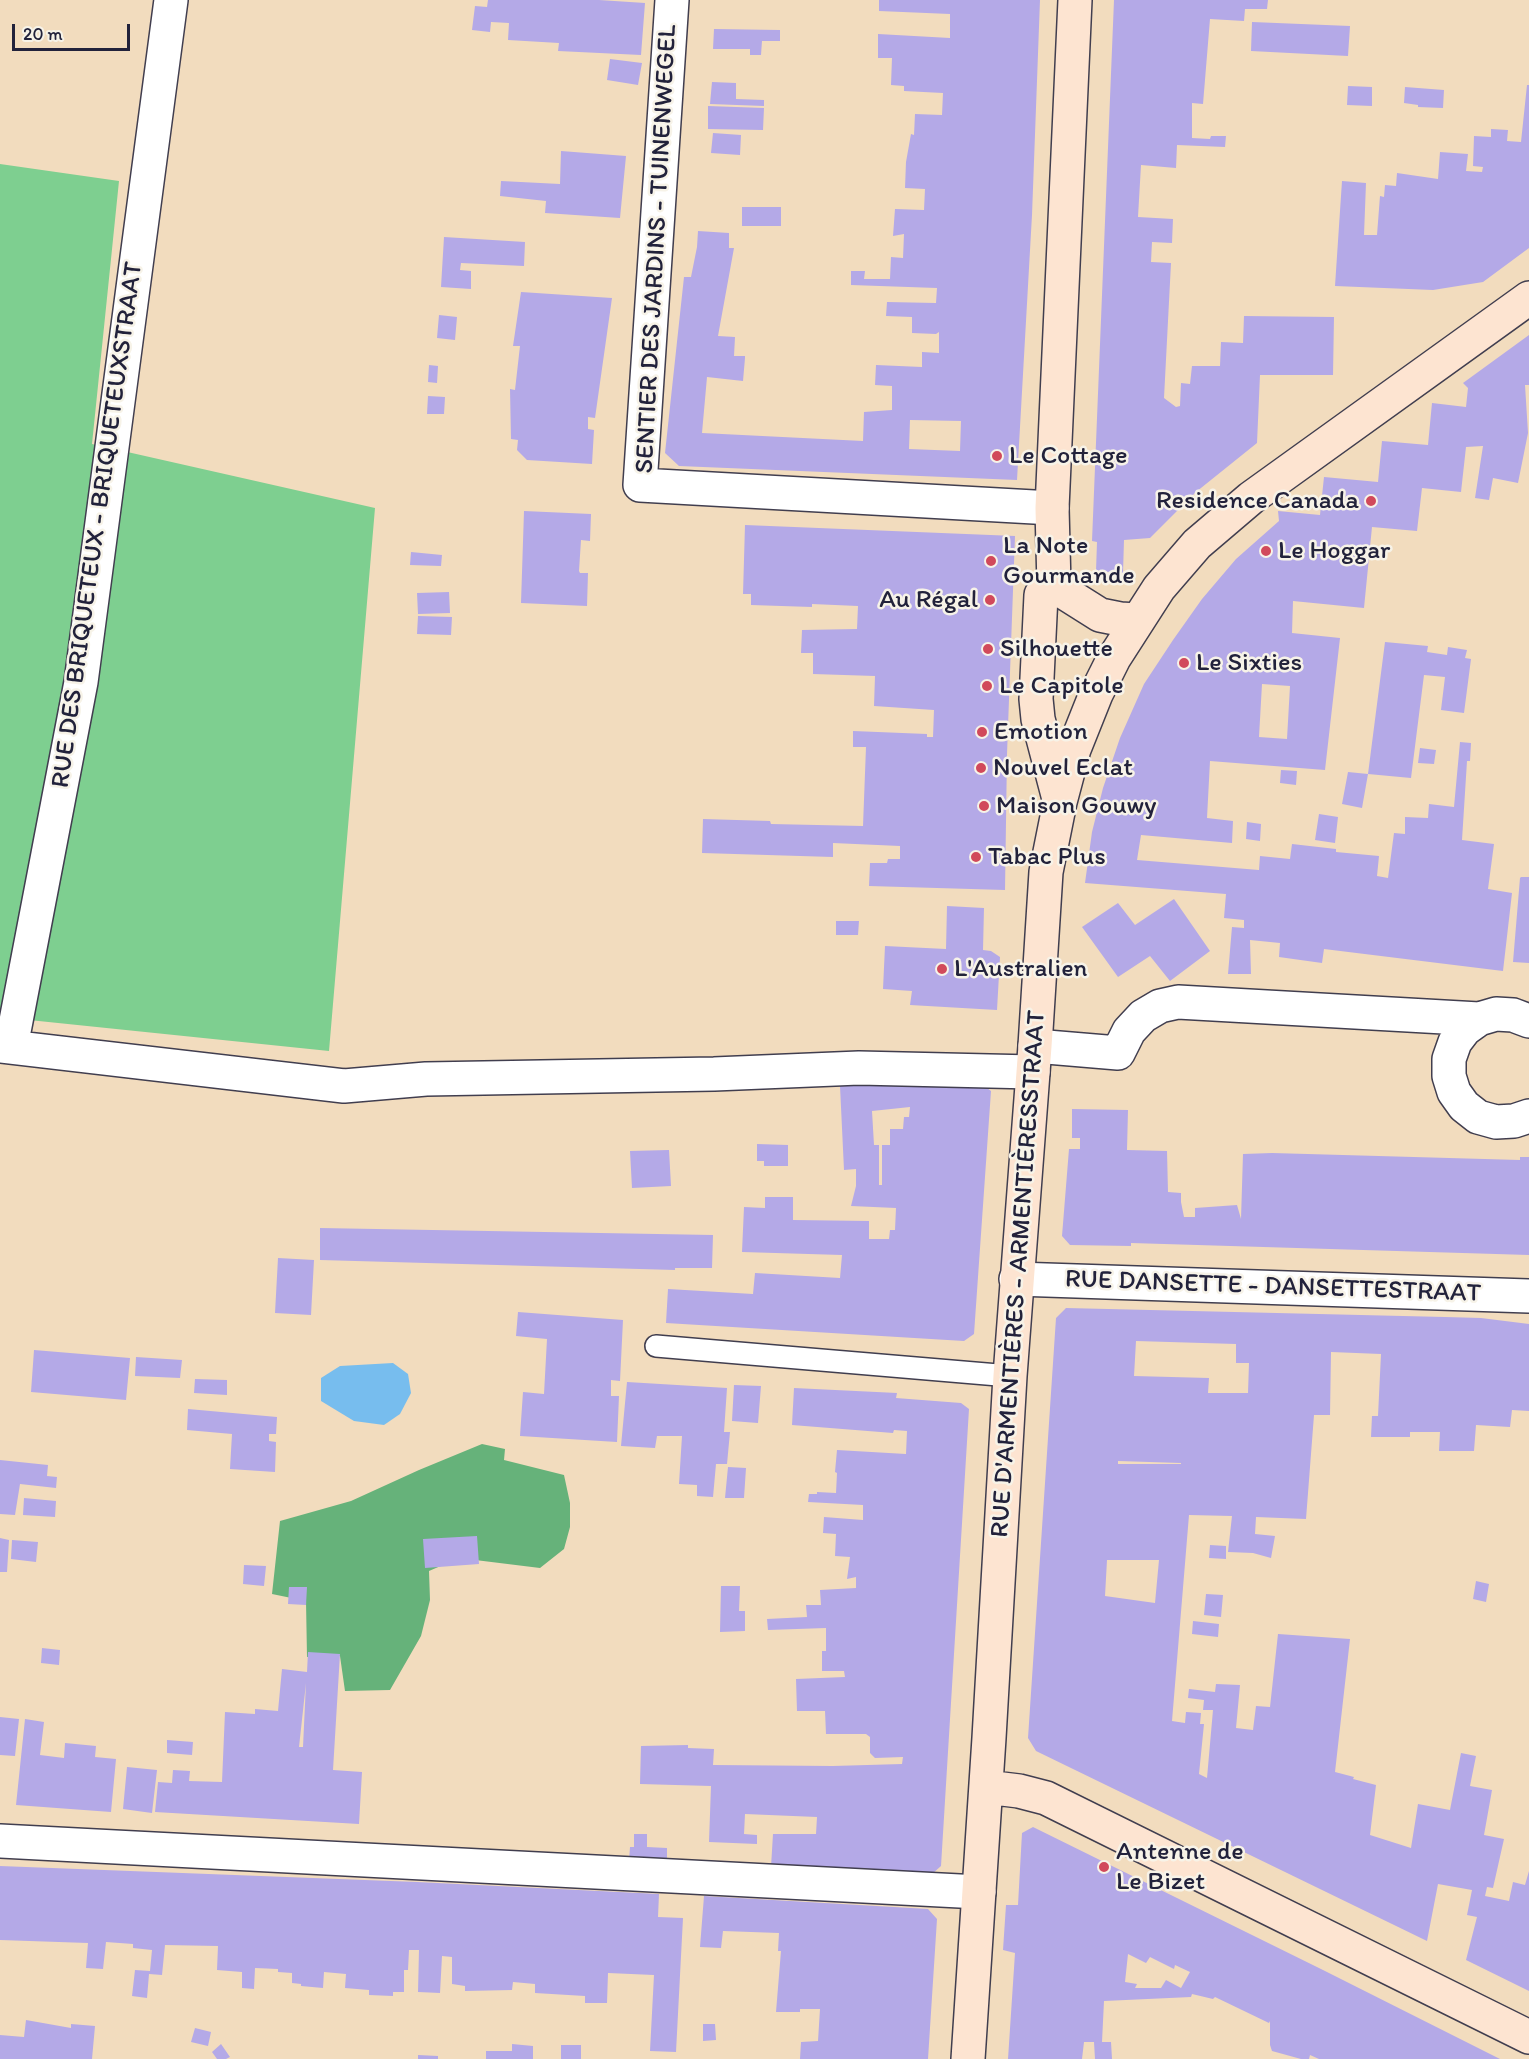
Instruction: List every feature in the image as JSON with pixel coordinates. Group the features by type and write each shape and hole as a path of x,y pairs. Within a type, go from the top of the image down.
{"street":[{"name":"RUE DES BRIQUETEUX - BRIQUETEUXSTRAAT","path":"5,1046 81,682 171,0"},
{"name":"SENTIER DES JARDINS - TUINENWEGEL","path":"672,0 640,485 1052,508"},
{"path":"1054,586 1052,508 1075,0"},
{"name":"RUE D'ARMENTIÈRES - ARMENTIÈRESSTRAAT","path":"968,2059 1016,1279 1046,872 1060,802 1074,749 1088,711 1114,658 1137,620 1179,563 1224,519 1344,429 1529,298"},
{"path":"1054,586 1100,615 1120,620 1137,620"},
{"path":"1054,586 1041,595 1036,699 1038,719 1060,802"},
{"path":"5,1046 344,1086 426,1079 714,1074 859,1068 1118,1053 1129,1031 1143,1016 1160,1006 1178,1002 1479,1019"},
{"path":"1529,1021 1513,1015 1496,1014 1479,1019 1465,1029 1455,1042 1449,1059 1449,1076 1454,1092 1464,1106 1478,1117 1496,1122 1514,1121 1529,1116"},
{"name":"RUE DANSETTE - DANSETTESTRAAT","path":"1016,1279 1529,1296"},
{"path":"986,1787 1019,1791 1046,1798 1529,2037"},
{"path":"0,1840 979,1892"}],"lane":[{"path":"656,1346 1010,1376"}],"green space":[{"path":"0,164 119,181 92,444 375,508 329,1051 0,1017"},
{"path":"482,1444 505,1449 504,1460 564,1475 570,1503 570,1527 564,1549 540,1568 459,1558 429,1571 430,1600 421,1636 390,1690 345,1691 340,1656 307,1657 306,1601 272,1594 280,1521 351,1501"}],"water":[{"path":"393,1363 408,1374 411,1393 400,1414 384,1425 354,1421 321,1401 321,1378 340,1366"}],"building":[{"path":"488,0 599,0 645,3 641,55 558,51 559,43 508,40 509,23 491,22 490,32 472,30 475,6 487,7"},
{"path":"879,0 1040,0 1032,215 1017,480 679,466 665,453 684,277 691,277 698,231 729,233 729,248 734,248 718,336 735,337 734,356 745,356 743,381 707,377 702,433 863,441 864,412 892,410 892,386 875,385 876,365 922,367 922,352 939,353 939,332 936,334 912,333 912,317 886,316 887,302 936,303 937,288 851,285 851,271 865,271 864,279 890,279 891,257 903,258 904,234 893,236 895,209 924,210 925,189 905,188 906,162 911,134 914,135 915,114 942,115 943,93 904,91 904,86 891,85 892,58 878,58 878,34 950,38 950,14 879,11","holes":["910,420 961,421 960,451 909,449"]},
{"path":"1114,0 1268,0 1267,9 1245,9 1244,21 1210,19 1203,104 1192,103 1192,138 1210,139 1211,136 1226,136 1225,147 1177,145 1176,168 1141,165 1138,217 1173,219 1172,243 1152,242 1151,262 1171,263 1164,398 1176,407 1180,406 1181,383 1190,384 1192,366 1220,366 1221,342 1243,343 1244,316 1334,317 1333,375 1260,375 1257,443 1196,492 1150,538 1124,540 1123,573 1096,571 1097,542 1092,541"},
{"path":"1252,22 1350,26 1348,56 1251,51"},
{"path":"714,29 780,30 780,41 762,41 761,55 750,55 750,49 713,49"},
{"path":"610,59 642,63 638,85 607,80"},
{"path":"712,82 736,83 736,99 764,100 764,106 710,104"},
{"path":"1527,85 1529,85 1529,248 1483,282 1433,290 1335,286 1342,181 1366,183 1364,235 1377,235 1380,196 1384,197 1385,185 1396,186 1397,173 1438,179 1440,152 1468,154 1466,171 1482,172 1483,167 1473,166 1474,136 1491,137 1491,129 1508,130 1507,141 1521,142"},
{"path":"1348,86 1372,87 1372,106 1347,105"},
{"path":"1405,87 1444,90 1443,108 1418,107 1418,105 1404,103"},
{"path":"708,106 764,108 763,130 708,129"},
{"path":"713,133 741,135 740,155 711,153"},
{"path":"561,151 626,156 620,218 545,213 546,201 500,196 501,181 560,184"},
{"path":"742,207 781,207 781,226 742,226"},
{"path":"444,237 525,242 524,266 461,263 460,270 471,271 471,289 441,287"},
{"path":"521,292 612,298 595,418 588,417 588,429 594,430 592,464 527,460 517,450 518,440 511,439 510,389 515,390 520,346 513,346"},
{"path":"439,315 457,317 455,340 437,338"},
{"path":"1529,335 1529,385 1525,385 1528,433 1518,483 1493,478 1489,500 1475,498 1483,446 1466,447 1461,492 1422,488 1417,531 1372,527 1364,608 1293,601 1292,633 1340,638 1325,770 1210,761 1207,818 1233,821 1232,843 1141,835 1137,860 1259,870 1260,856 1290,859 1292,844 1336,849 1336,852 1379,856 1377,876 1388,878 1394,833 1405,834 1405,817 1428,818 1429,804 1454,807 1460,742 1471,743 1470,761 1467,761 1462,840 1494,844 1488,889 1512,893 1503,971 1324,949 1322,963 1279,957 1280,943 1250,940 1251,974 1228,974 1232,927 1244,928 1244,920 1224,918 1226,894 1085,883 1092,832 1103,788 1120,738 1144,684 1173,640 1202,599 1236,559 1279,521 1278,511 1320,515 1324,477 1378,482 1382,441 1428,445 1432,403 1466,407 1468,388 1463,383","holes":["1262,684 1290,686 1287,739 1259,737"]},
{"path":"429,365 438,366 437,383 428,382"},
{"path":"428,396 445,397 444,414 427,414"},
{"path":"524,511 591,514 590,541 581,540 579,571 588,573 587,606 521,603"},
{"path":"745,525 1015,536 1007,754 1005,890 869,886 870,863 887,863 888,859 900,859 900,846 833,843 833,857 702,853 703,819 770,821 771,824 863,826 866,747 853,747 853,731 927,734 927,737 933,737 934,710 874,706 875,676 813,674 813,653 801,653 802,630 857,629 858,606 751,605 751,594 743,594"},
{"path":"411,552 442,555 441,566 410,565"},
{"path":"449,592 450,613 418,614 417,593"},
{"path":"418,616 452,617 451,635 417,634"},
{"path":"1385,642 1428,646 1427,652 1447,655 1448,647 1467,650 1465,658 1471,659 1464,713 1441,710 1445,677 1424,675 1411,778 1368,774"},
{"path":"1420,748 1436,750 1434,764 1418,763"},
{"path":"1281,770 1297,771 1296,785 1280,783"},
{"path":"1348,772 1368,774 1362,808 1342,804"},
{"path":"1319,814 1338,817 1335,843 1315,840"},
{"path":"1247,822 1261,824 1260,841 1246,839"},
{"path":"1521,877 1529,877 1529,963 1513,962"},
{"path":"1174,899 1210,951 1170,981 1150,956 1118,977 1082,927 1118,903 1135,925"},
{"path":"947,906 984,908 983,950 991,951 1000,957 997,1010 910,1005 912,991 883,989 885,946 946,949"},
{"path":"836,921 859,921 858,935 836,935"},
{"path":"895,1083 983,1085 991,1091 974,1334 964,1341 666,1323 668,1289 753,1294 755,1273 840,1278 842,1255 742,1252 744,1207 765,1208 765,1197 793,1197 793,1220 869,1221 869,1239 889,1239 890,1230 895,1230 896,1208 851,1206 856,1186 856,1169 844,1170 840,1086","holes":["910,1107 909,1117 904,1117 903,1129 890,1129 890,1145 882,1145 882,1185 879,1185 879,1145 874,1145 872,1111"]},
{"path":"1072,1109 1128,1110 1127,1150 1167,1151 1168,1192 1181,1193 1184,1217 1195,1217 1195,1208 1237,1205 1241,1219 1243,1154 1520,1160 1520,1157 1529,1157 1529,1255 1131,1243 1131,1246 1070,1245 1062,1236 1069,1149 1080,1149 1080,1138 1072,1138"},
{"path":"757,1144 788,1145 788,1166 764,1166 764,1161 757,1161"},
{"path":"669,1150 671,1186 632,1188 630,1151"},
{"path":"320,1228 713,1235 712,1268 675,1268 675,1270 320,1260"},
{"path":"278,1258 314,1260 311,1315 275,1313"},
{"path":"1066,1308 1481,1318 1529,1324 1529,1411 1512,1410 1510,1427 1476,1425 1474,1451 1439,1451 1440,1432 1410,1432 1410,1437 1371,1437 1372,1416 1378,1416 1381,1354 1331,1352 1330,1415 1314,1415 1306,1519 1256,1517 1255,1534 1275,1536 1271,1558 1253,1553 1228,1552 1232,1516 1189,1515 1172,1721 1185,1723 1186,1712 1201,1713 1200,1724 1204,1724 1199,1774 1207,1778 1213,1710 1203,1710 1204,1700 1188,1698 1189,1689 1215,1692 1216,1684 1240,1685 1236,1728 1253,1730 1256,1706 1270,1707 1278,1634 1350,1639 1335,1772 1376,1785 1370,1835 1411,1848 1418,1804 1450,1810 1461,1753 1476,1756 1470,1786 1492,1790 1484,1835 1504,1839 1493,1888 1487,1887 1485,1896 1509,1901 1513,1882 1525,1885 1529,1871 1529,1991 1466,1960 1477,1917 1467,1915 1472,1890 1438,1884 1427,1941 1036,1751 1028,1738 1056,1318","holes":["1136,1341 1236,1344 1236,1363 1249,1363 1248,1393 1208,1393 1209,1378 1134,1376","1118,1461 1181,1463 1181,1464 1118,1464","1107,1560 1159,1560 1155,1603 1105,1596"]},
{"path":"518,1312 623,1320 620,1381 611,1380 611,1396 619,1396 617,1442 520,1436 523,1392 544,1394 547,1339 516,1336"},
{"path":"34,1350 130,1358 126,1400 31,1392"},
{"path":"136,1357 182,1360 180,1378 135,1376"},
{"path":"195,1379 227,1380 227,1395 194,1393"},
{"path":"627,1382 727,1388 724,1432 730,1432 727,1464 716,1464 713,1497 697,1496 697,1485 679,1484 682,1436 657,1436 655,1448 621,1446"},
{"path":"734,1385 761,1386 758,1423 732,1421"},
{"path":"794,1388 897,1393 896,1398 961,1403 969,1409 941,1866 932,1874 771,1867 773,1834 816,1834 817,1817 745,1814 744,1834 757,1835 757,1844 709,1842 711,1786 640,1784 641,1746 688,1745 688,1748 714,1749 713,1765 902,1764 903,1757 875,1758 870,1753 870,1737 866,1734 826,1734 825,1711 797,1711 796,1679 845,1677 844,1671 822,1671 822,1651 826,1651 826,1628 768,1630 767,1619 807,1617 806,1605 821,1605 820,1590 856,1588 856,1577 847,1579 850,1557 835,1556 836,1534 823,1533 824,1517 863,1520 863,1505 808,1502 809,1494 836,1493 837,1450 906,1454 907,1431 894,1430 893,1433 792,1425"},
{"path":"188,1409 277,1417 276,1434 269,1434 269,1441 276,1442 275,1472 230,1469 232,1434 187,1430"},
{"path":"0,1460 48,1465 47,1476 57,1477 56,1488 20,1484 15,1515 0,1514"},
{"path":"728,1467 746,1468 744,1498 725,1498"},
{"path":"24,1498 56,1501 55,1517 23,1515"},
{"path":"477,1536 479,1564 425,1568 423,1539"},
{"path":"0,1538 9,1540 7,1572 0,1572"},
{"path":"12,1540 38,1542 36,1562 11,1559"},
{"path":"1210,1545 1226,1546 1226,1559 1209,1558"},
{"path":"244,1565 266,1566 264,1586 243,1584"},
{"path":"1476,1581 1489,1584 1486,1602 1473,1599"},
{"path":"721,1586 740,1586 739,1611 745,1611 745,1631 720,1632"},
{"path":"289,1587 307,1587 306,1605 288,1604"},
{"path":"1206,1594 1223,1595 1221,1617 1204,1615"},
{"path":"1193,1621 1219,1624 1218,1637 1192,1634"},
{"path":"42,1648 60,1650 59,1665 41,1663"},
{"path":"308,1652 340,1654 333,1770 362,1772 359,1824 155,1812 158,1782 172,1783 173,1770 190,1771 189,1781 222,1782 225,1712 255,1714 255,1709 278,1711 282,1669 307,1672","holes":["306,1683 303,1747 299,1747"]},
{"path":"0,1717 19,1719 15,1756 0,1755"},
{"path":"25,1719 44,1722 40,1755 64,1758 65,1743 96,1746 95,1757 116,1759 111,1812 16,1805"},
{"path":"167,1740 193,1742 192,1755 167,1753"},
{"path":"127,1767 157,1770 152,1813 123,1809"},
{"path":"1033,1827 1500,2059 1319,2059 1310,2055 1309,2059 1301,2059 1272,2051 1270,2021 1269,2023 1215,1997 1213,1999 1192,1994 1191,1997 1104,2001 1102,2042 1111,2042 1112,2059 1095,2059 1094,2042 1084,2042 1082,2059 1008,2059 1015,1953 1003,1950 1006,1905 1018,1905 1022,1833","holes":["1128,1954 1146,1963 1150,1957 1174,1969 1175,1965 1190,1972 1181,1988 1166,1980 1161,1988 1135,1988 1137,1984 1125,1982"]},
{"path":"634,1834 647,1834 647,1847 667,1848 667,1863 629,1861 630,1847 634,1847"},
{"path":"0,1866 659,1894 658,1917 683,1918 676,2052 650,2051 654,1975 608,1973 607,2003 585,2003 585,1996 535,1993 535,1984 513,1982 512,1990 465,1991 465,1986 452,1984 452,1957 442,1956 440,1993 418,1992 419,1950 409,1950 408,1970 404,1970 404,1992 393,1992 393,1996 369,1995 369,1990 345,1988 346,1974 324,1972 323,1988 301,1986 301,1984 292,1983 292,1973 278,1972 278,1969 255,1968 254,1989 242,1988 242,1972 217,1970 218,1946 165,1945 162,1975 149,1974 147,1998 132,1996 135,1970 150,1971 152,1950 133,1948 133,1944 106,1942 103,1969 86,1968 88,1943 0,1940"},
{"path":"704,1896 928,1909 937,1919 928,2059 800,2059 801,2042 818,2041 820,2009 776,2012 781,1951 778,1951 779,1933 723,1931 721,1948 700,1947"},
{"path":"26,2020 71,2028 71,2024 95,2026 92,2059 0,2059 0,2035 24,2037"},
{"path":"703,2024 715,2024 716,2040 703,2041"},
{"path":"195,2028 211,2032 208,2046 191,2042"},
{"path":"221,2044 230,2057 226,2059 217,2059 212,2052"},
{"path":"512,2044 533,2046 533,2059 486,2059 486,2051 512,2051"},
{"path":"561,2045 581,2045 581,2059 561,2059"},
{"path":"418,2055 438,2056 438,2059 418,2059"}],"place":[{"name":"Le Cottage","path":"997,456"},
{"name":"Residence Canada","path":"1371,501"},
{"name":"Le Hoggar","path":"1266,551"},
{"name":"La Note Gourmande","path":"991,561"},
{"name":"Au Régal","path":"990,600"},
{"name":"Silhouette","path":"988,649"},
{"name":"Le Sixties","path":"1184,663"},
{"name":"Le Capitole","path":"987,686"},
{"name":"Emotion","path":"982,732"},
{"name":"Nouvel Eclat","path":"981,768"},
{"name":"Maison Gouwy","path":"984,806"},
{"name":"Tabac Plus","path":"976,857"},
{"name":"L'Australien","path":"942,969"},
{"name":"Antenne de Le Bizet","path":"1104,1867"}]}
